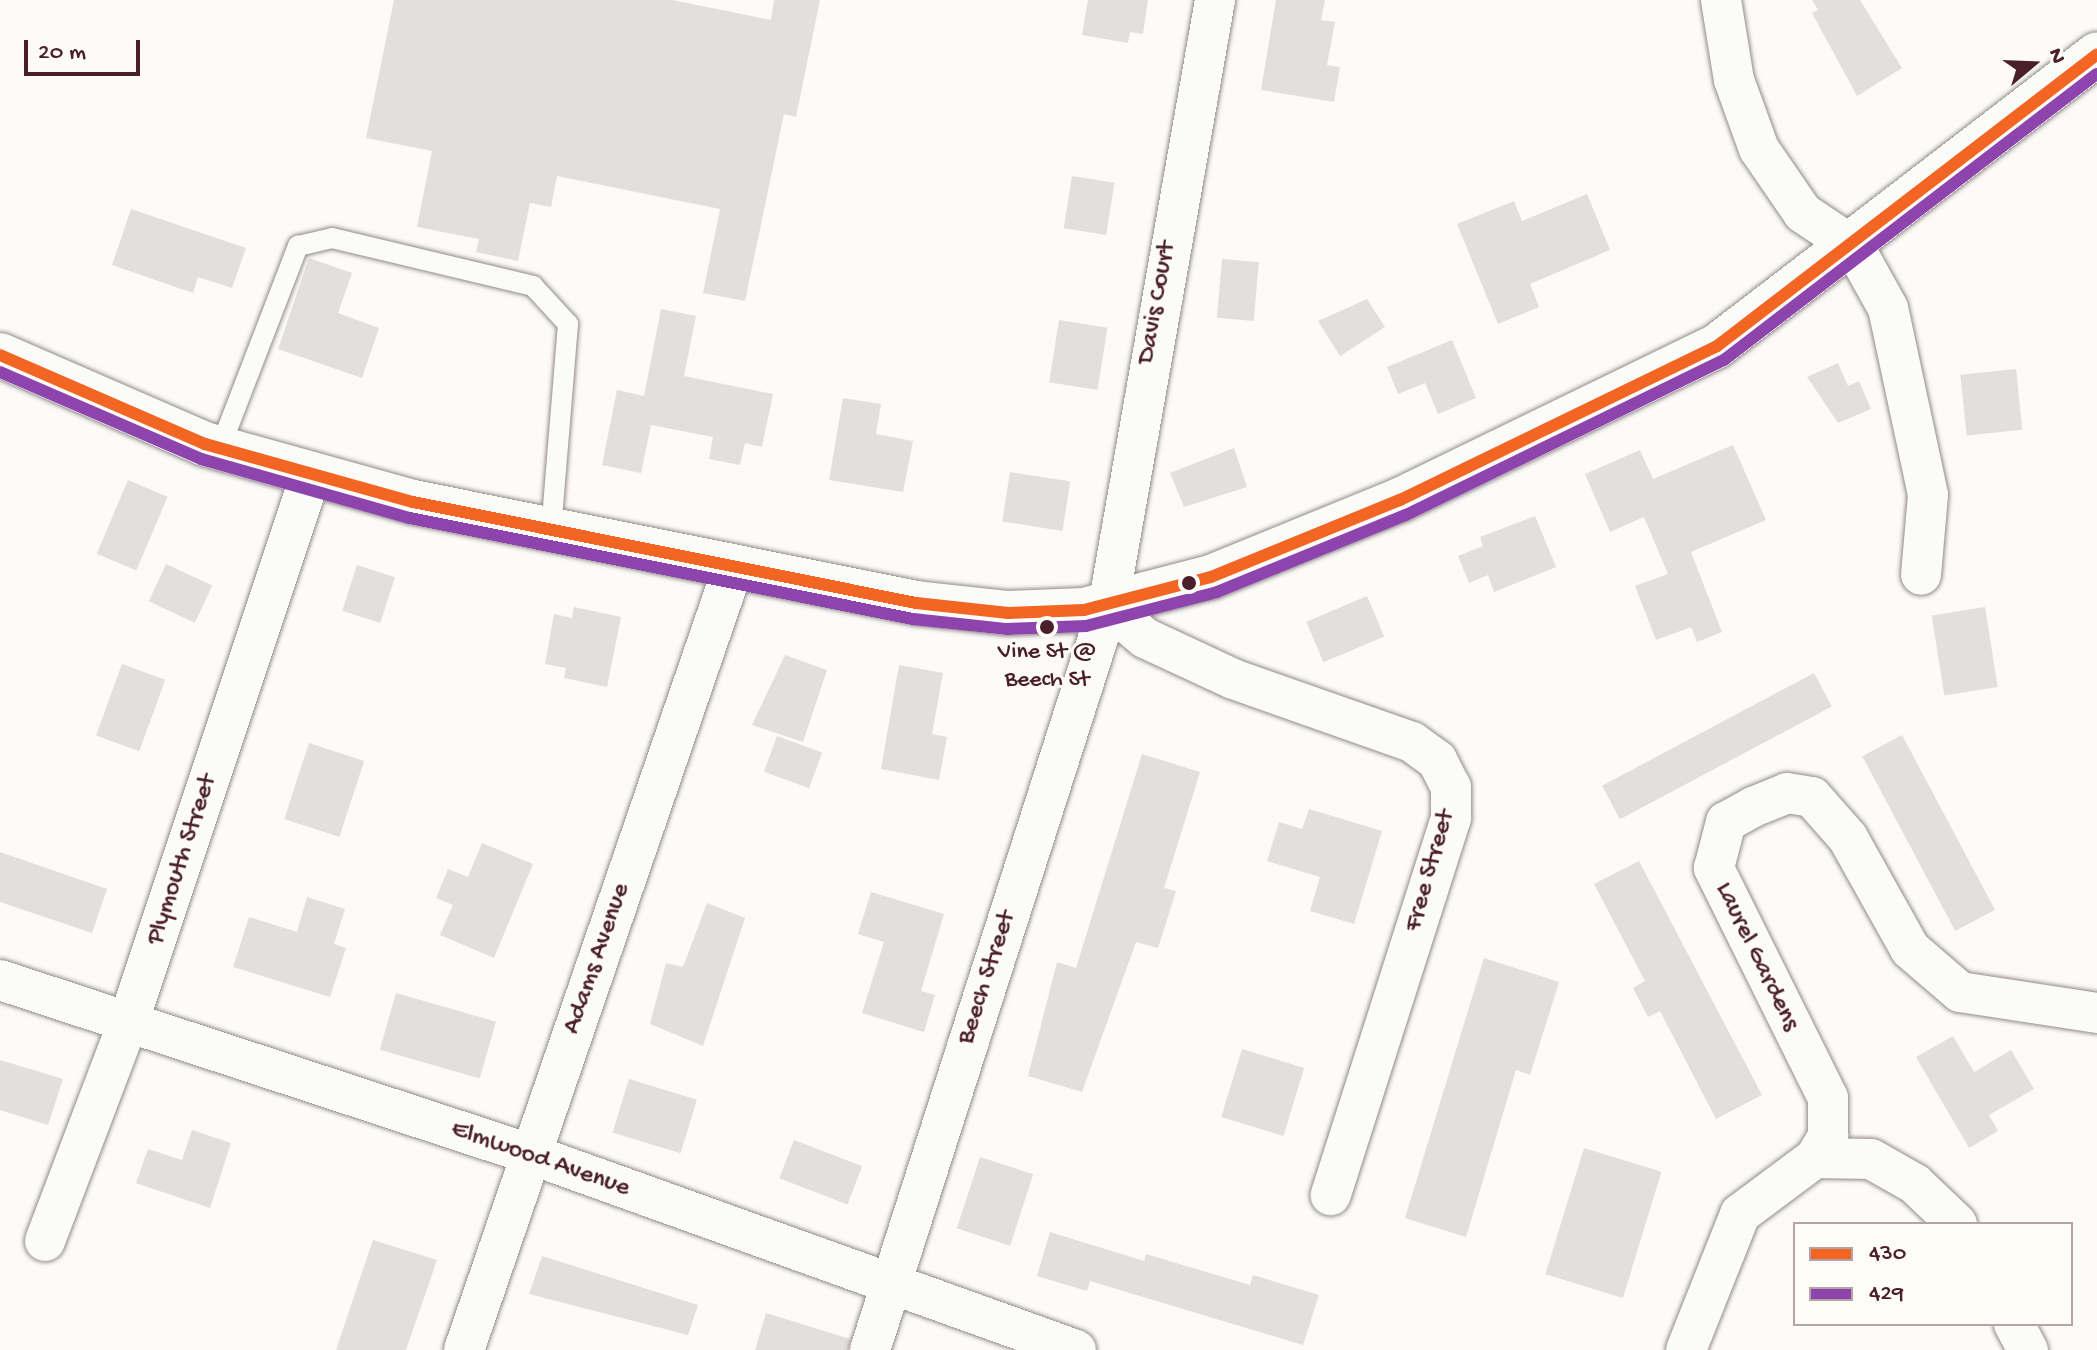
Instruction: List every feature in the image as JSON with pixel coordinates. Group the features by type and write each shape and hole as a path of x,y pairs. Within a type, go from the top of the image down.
{"street":[{"name":"Davis Court","path":"1108,607 1215,0"},
{"path":"1721,0 1734,80 1759,149 1803,213 1854,247 1888,308 1928,495 1921,575"},
{"path":"0,355 220,448 311,474 551,531 733,568 1008,613 1108,607 1211,577 1502,456 1717,346 1854,247 1970,147 2097,54"},
{"name":"Plymouth Street","path":"45,1241 128,1023 311,474"},
{"name":"Adams Avenue","path":"464,1350 733,568"},
{"name":"Free Street","path":"1108,607 1145,638 1233,679 1412,742 1437,760 1451,787 1451,818 1331,1195"},
{"name":"Beech Street","path":"870,1350 1108,607"},
{"name":"Laurel Gardens","path":"1815,1158 1828,1136 1828,1098 1714,868 1726,822 1753,807 1787,793 1812,797 1848,838 1910,949 1960,992 2097,1013"},
{"name":"Elmwood Avenue","path":"0,980 530,1154 889,1287 1076,1350"},
{"path":"1686,1350 1740,1214 1815,1158 1871,1159 1915,1184 1955,1222"},
{"path":"2015,1326 2028,1350"}],"lane":[{"path":"220,448 298,246 332,238 533,286 568,324 551,531"}],"building":[{"path":"394,0 672,0 771,20 774,0 820,0 796,117 784,114 745,301 703,293 720,209 557,176 551,207 530,203 518,261 476,252 479,239 417,227 432,151 366,138"},
{"path":"1088,0 1148,0 1143,34 1130,32 1128,43 1082,35"},
{"path":"1276,0 1325,0 1321,20 1335,22 1327,65 1340,67 1334,102 1261,90"},
{"path":"1812,0 1860,0 1902,68 1857,96 1812,13 1818,10"},
{"path":"1072,176 1114,183 1106,235 1064,228"},
{"path":"1587,194 1610,250 1530,284 1539,307 1498,324 1457,224 1514,201 1522,221"},
{"path":"131,209 246,248 232,288 198,277 193,293 112,265"},
{"path":"309,258 352,273 338,313 379,328 362,378 278,349"},
{"path":"1222,259 1259,262 1254,321 1217,318"},
{"path":"1367,299 1385,327 1340,356 1318,321"},
{"path":"661,309 696,316 684,376 773,394 762,447 745,443 740,465 709,459 713,437 651,425 641,473 602,465 617,390 644,396"},
{"path":"1059,320 1107,328 1098,390 1049,382"},
{"path":"1452,340 1476,398 1438,414 1425,383 1398,394 1387,367"},
{"path":"1838,363 1848,386 1859,381 1871,409 1838,423 1807,377"},
{"path":"2016,369 2022,430 1967,436 1960,375"},
{"path":"843,398 881,404 876,434 913,441 903,492 829,480"},
{"path":"1733,445 1766,520 1691,552 1722,632 1697,642 1691,627 1656,640 1635,586 1668,574 1644,517 1610,532 1585,474 1640,450 1653,479"},
{"path":"1234,448 1247,487 1184,507 1170,473"},
{"path":"1010,472 1070,482 1062,531 1002,521"},
{"path":"128,480 168,497 136,570 97,554"},
{"path":"1535,516 1556,567 1494,592 1488,575 1469,583 1458,556 1483,546 1480,537"},
{"path":"166,564 212,586 195,623 149,601"},
{"path":"357,565 395,577 380,623 342,611"},
{"path":"1367,596 1384,637 1323,662 1306,622"},
{"path":"574,607 621,617 607,687 564,678 566,668 545,664 554,614 572,618"},
{"path":"1985,607 1998,687 1944,695 1932,615"},
{"path":"785,655 827,670 803,742 752,725"},
{"path":"122,664 165,680 139,751 96,735"},
{"path":"899,665 943,673 932,734 947,737 939,780 881,769"},
{"path":"1814,673 1832,707 1620,819 1602,786"},
{"path":"1902,735 1995,910 1955,931 1862,756"},
{"path":"777,736 822,752 809,788 764,772"},
{"path":"309,743 364,761 339,837 284,819"},
{"path":"1142,754 1200,772 1164,888 1176,891 1158,948 1136,942 1082,1092 1028,1076 1057,962 1076,968"},
{"path":"1309,809 1382,831 1354,924 1310,911 1320,877 1267,861 1279,822 1302,829"},
{"path":"482,843 533,864 494,958 440,935 453,905 436,898 448,869 468,877"},
{"path":"0,852 107,889 92,933 0,902"},
{"path":"1639,861 1762,1095 1716,1119 1660,1011 1648,1017 1633,988 1645,981 1594,884"},
{"path":"871,892 944,914 921,991 935,995 924,1032 862,1013 884,942 858,934"},
{"path":"307,897 345,909 334,944 346,948 330,997 233,967 249,917 297,932"},
{"path":"707,903 745,918 703,1046 650,1024 666,963 683,967"},
{"path":"1484,958 1559,982 1530,1075 1516,1070 1466,1237 1405,1218"},
{"path":"396,993 496,1022 480,1078 380,1050"},
{"path":"1953,1036 1974,1072 2011,1050 2034,1089 1989,1115 1998,1131 1969,1148 1916,1057"},
{"path":"1242,1049 1304,1068 1283,1136 1221,1117"},
{"path":"0,1060 63,1079 48,1125 0,1110"},
{"path":"629,1079 697,1100 681,1153 613,1133"},
{"path":"192,1130 231,1143 210,1208 136,1183 148,1149 182,1160"},
{"path":"794,1140 862,1166 847,1204 779,1178"},
{"path":"1584,1148 1661,1172 1623,1298 1545,1274"},
{"path":"980,1157 1033,1174 1010,1246 957,1228"},
{"path":"1050,1232 1144,1261 1146,1254 1250,1285 1253,1275 1319,1295 1303,1345 1090,1281 1087,1291 1037,1276"},
{"path":"373,1240 437,1260 406,1350 336,1350"},
{"path":"542,1256 698,1305 688,1335 529,1294"},
{"path":"766,1313 850,1339 848,1350 755,1350"}],"transit line":[{"name":"430","path":"0,355 205,444 413,502 916,603 1008,613 1084,610 1211,577 1400,500 1717,346 2097,54"},
{"name":"429","path":"0,372 201,459 410,518 913,619 1007,629 1086,626 1217,592 1406,515 1724,360 2097,74"}],"place":[{"name":"Vine St @ Beech St","path":"1047,627"}]}
